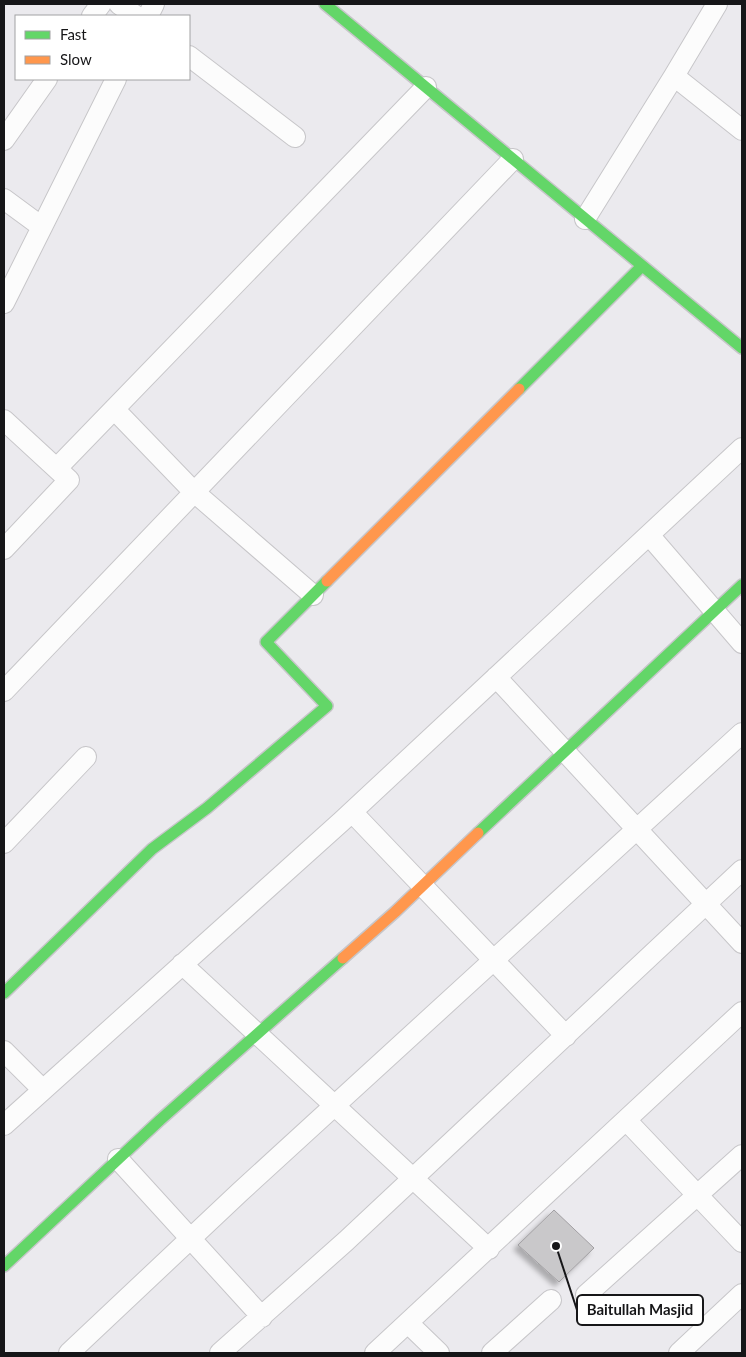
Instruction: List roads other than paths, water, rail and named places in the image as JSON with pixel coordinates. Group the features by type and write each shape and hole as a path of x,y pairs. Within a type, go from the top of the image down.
{"street":[{"path":"93,15 101,4"},
{"path":"119,4 135,15"},
{"path":"325,4 742,348"},
{"path":"585,219 717,4"},
{"path":"190,57 295,137"},
{"path":"674,76 742,130"},
{"path":"4,140 46,80"},
{"path":"4,303 116,80"},
{"path":"56,468 426,87"},
{"path":"4,691 513,159"},
{"path":"4,199 42,227"},
{"path":"4,993 152,849 207,808 327,706 266,642 642,266"},
{"path":"114,409 193,492 313,595"},
{"path":"4,420 69,480 4,549"},
{"path":"4,1125 352,812 742,448"},
{"path":"649,535 742,643"},
{"path":"4,1266 160,1120 424,885 742,585"},
{"path":"496,677 742,944"},
{"path":"69,1353 742,733"},
{"path":"4,843 86,757"},
{"path":"352,812 424,885 566,1036"},
{"path":"220,1353 413,1179 742,870"},
{"path":"182,964 489,1249"},
{"path":"375,1353 742,1012"},
{"path":"4,1051 43,1090"},
{"path":"626,1120 742,1242"},
{"path":"586,1295 742,1155"},
{"path":"118,1159 262,1316"},
{"path":"679,1353 742,1294"},
{"path":"492,1353 551,1300"},
{"path":"408,1323 439,1353"}],"place":[{"name":"Baitullah Masjid","path":"556,1246"}]}
